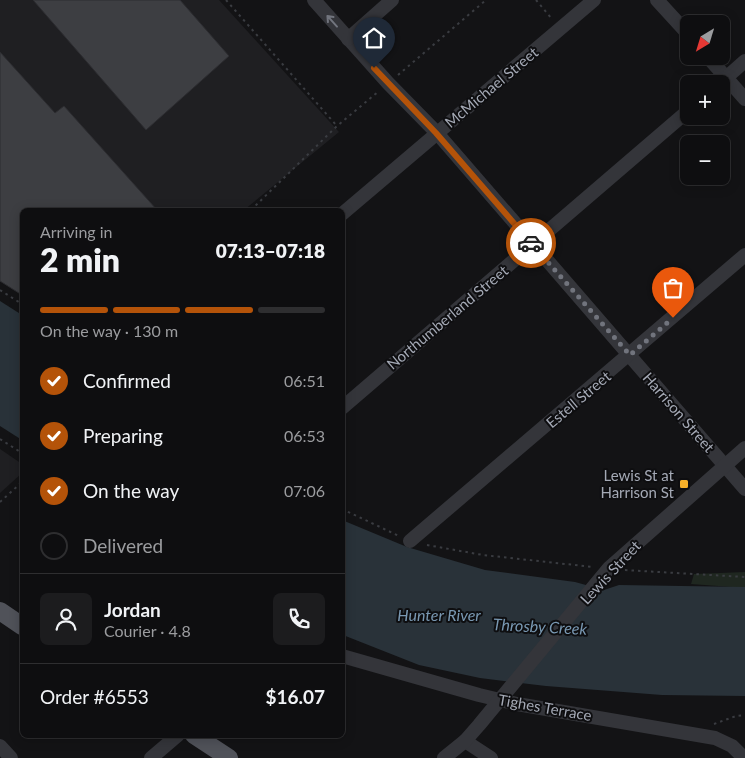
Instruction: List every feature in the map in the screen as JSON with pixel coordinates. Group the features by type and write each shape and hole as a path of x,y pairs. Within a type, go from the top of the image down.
{"main road":[{"path":"0,611 20,625"},
{"path":"199,738 229,758"}],"street":[{"name":"Harrison Street","path":"314,0 388,83 436,133 745,489"},
{"path":"348,39 392,0"},
{"name":"McMichael Street","path":"345,211 594,0"},
{"path":"657,0 680,25"},
{"path":"729,75 745,61"},
{"path":"730,88 745,100"},
{"name":"Northumberland Street","path":"345,405 680,118"},
{"name":"Estell Street","path":"410,542 745,255"},
{"name":"Lewis Street","path":"444,758 472,733 622,555 745,448"},
{"name":"Tighes Terrace","path":"345,657 517,704 690,732 715,738 732,746 744,758"},
{"path":"472,733 491,758"},
{"path":"151,758 174,738"},
{"path":"0,746 11,758"}],"path":[{"path":"226,0 337,126"},
{"path":"253,208 337,126 486,0"},
{"path":"536,0 560,28"},
{"path":"0,290 20,303"},
{"path":"0,439 20,453"},
{"path":"0,502 20,484"},
{"path":"345,510 410,542 483,555 596,567"},
{"path":"619,570 745,577"},
{"path":"690,732 736,716 745,715"}],"shaded area":[{"path":"0,0 219,0 339,132 246,208 20,208 20,292 0,279"},
{"path":"0,449 20,463 20,475 0,493"},
{"path":"745,572 745,588 691,584 694,574"}],"water":[{"path":"0,301 20,314 20,439 0,426"},
{"name":"Hunter River","path":"345,521 407,547 485,570 575,582 604,590 619,585 745,587 745,696 662,695 546,686 480,678 419,665 345,636"}],"building":[{"path":"33,0 180,0 229,56 146,130"},
{"path":"0,52 55,113 64,106 155,208 20,208 20,294 0,281"}],"way so far":[{"path":"531,243 630,355 673,318"}],"place":[{"name":"Lewis St at Harrison St","path":"684,484"}],"route":[{"path":"374,68 436,133 531,243"}],"water label":[{"name":"Throsby Creek","path":"540,626"}]}
